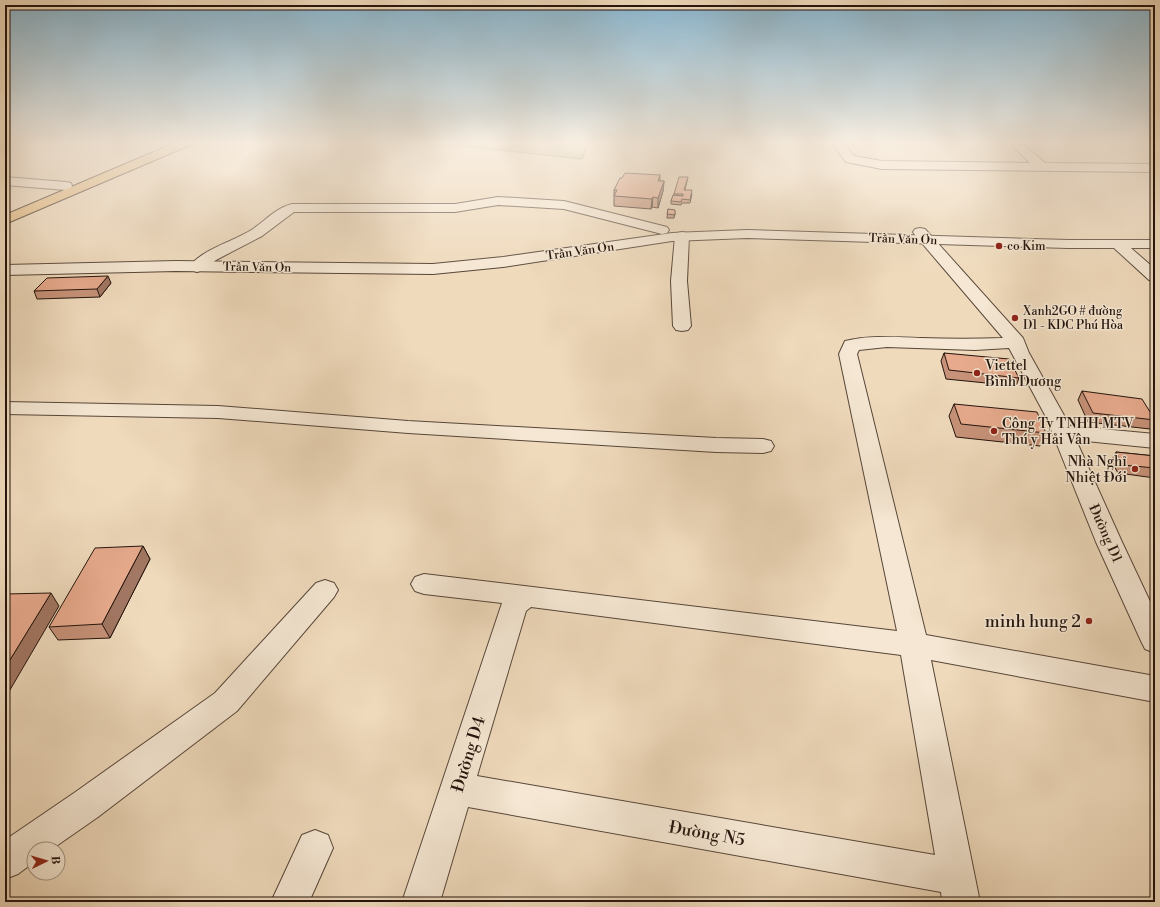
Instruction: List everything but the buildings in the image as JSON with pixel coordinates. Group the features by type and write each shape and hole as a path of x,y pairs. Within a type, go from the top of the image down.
{"highway":[{"path":"5,220 87,185"},
{"path":"5,211 66,186"}],"street":[{"path":"58,185 66,186"},
{"path":"202,262 258,233 282,211 292,208 455,208 479,203 498,202 564,204 662,230"},
{"name":"Trần Văn Ơn","path":"5,270 202,262 461,258 662,230 747,226 1119,245 1155,244"},
{"name":"Trần Văn Ơn","path":"5,261 76,259 202,262 376,270 433,269 503,262 682,236 761,234 1155,236"},
{"path":"682,236 678,277 678,304 682,326"},
{"name":"Đường D1","path":"923,236 1017,342 1020,353 1062,432 1109,542 1155,641"},
{"path":"1119,245 1155,277"},
{"path":"959,890 914,645 848,354 851,345 887,342 974,345 1017,342"},
{"path":"5,408 218,412 408,427 716,445 763,446"},
{"path":"1062,432 1155,441"},
{"path":"424,584 520,601 914,645 1155,689"},
{"path":"5,861 86,805 226,702 325,590"},
{"name":"Đường D4","path":"421,902 520,601"},
{"name":"Đường N5","path":"458,789 959,890"},
{"path":"290,902 315,848"}],"place":[{"name":"co Kim","path":"999,246"},
{"name":"Xanh2GO # đường D1 - KDC Phú Hòa","path":"1015,318"},
{"name":"Viettel Bình Dương","path":"977,373"},
{"name":"Công Ty TNHH MTV Thú y Hải Vân","path":"994,431"},
{"name":"Nhà Nghỉ Nhiệt Đới","path":"1135,469"},
{"name":"minh hung 2","path":"1089,621"}]}
